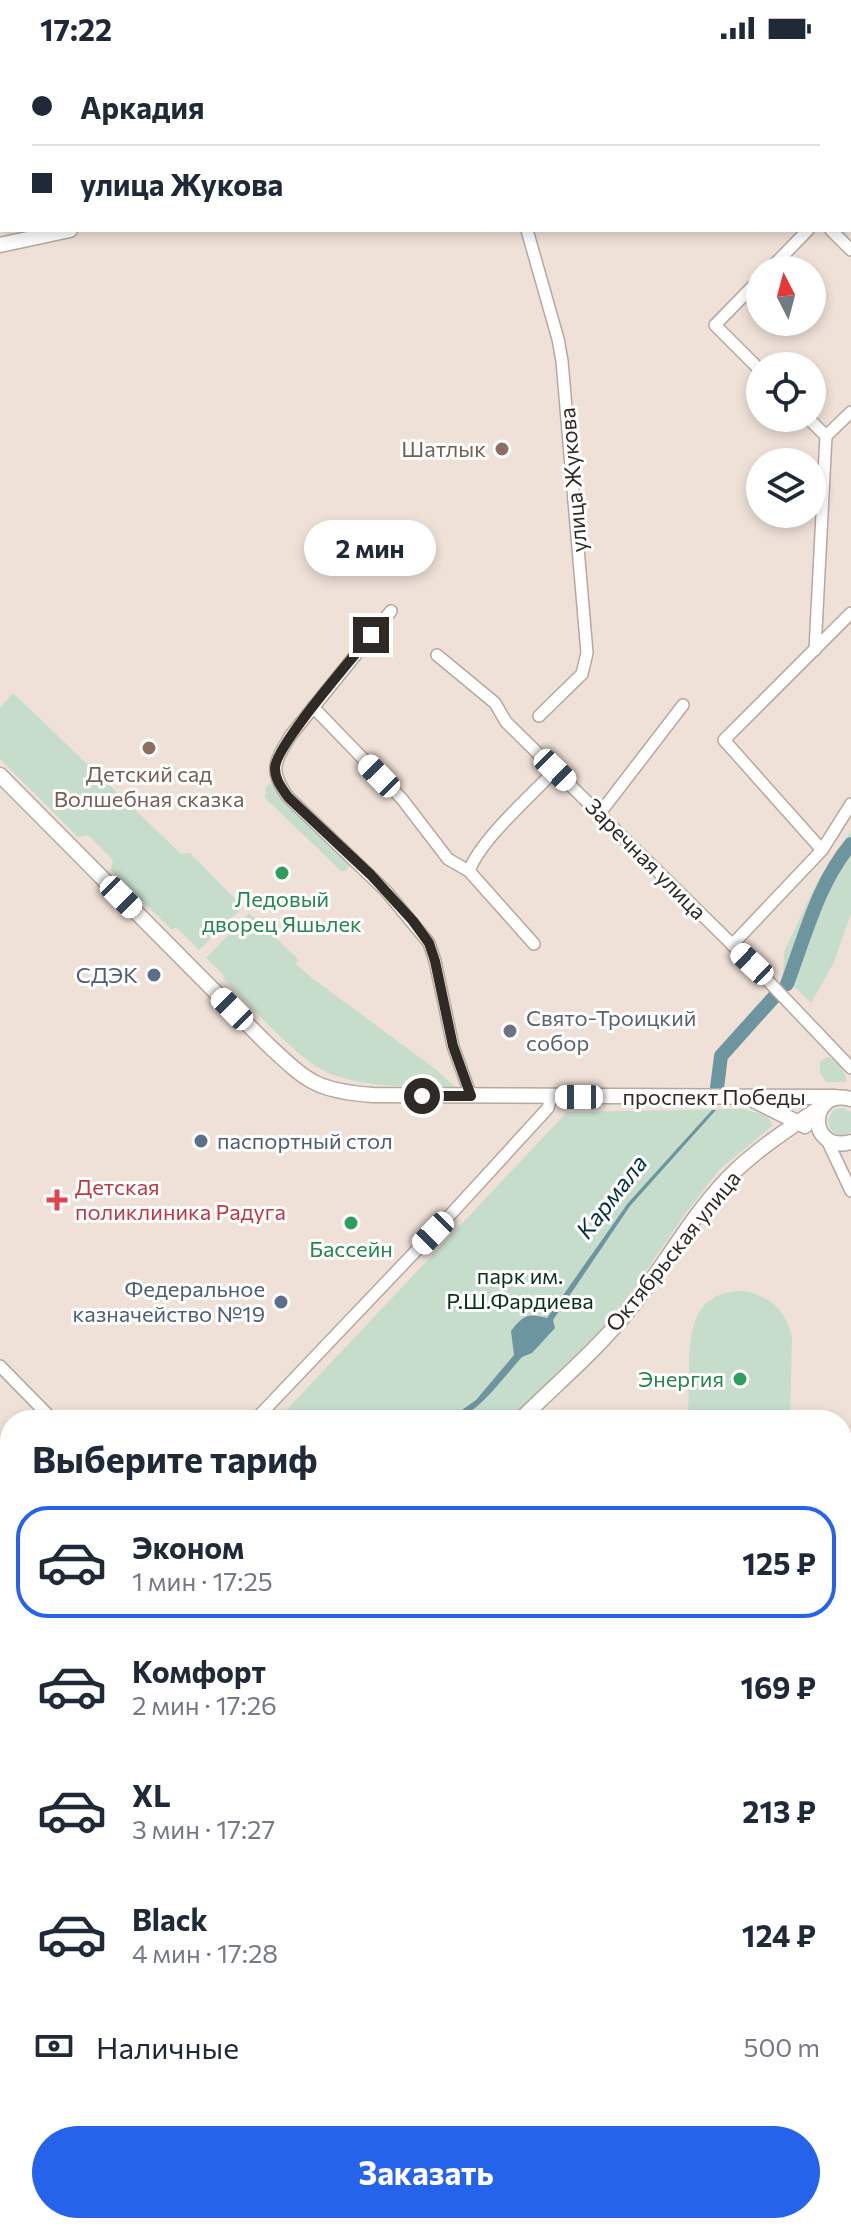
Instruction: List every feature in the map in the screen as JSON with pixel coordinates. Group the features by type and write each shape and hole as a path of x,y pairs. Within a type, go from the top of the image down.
{"main road":[{"path":"0,245 61,232"},
{"name":"проспект Победы","path":"0,775 265,1042 306,1079 323,1087 351,1093 471,1096 842,1099"},
{"path":"749,1098 826,1138 841,1144 851,1142"},
{"path":"826,1138 819,1128 818,1118 842,1099"},
{"name":"Октябрьская улица","path":"530,1410 626,1314 726,1180 798,1122 842,1099"}],"street":[{"name":"улица Жукова","path":"528,232 562,361 587,653 582,674 539,716"},
{"path":"783,256 806,232"},
{"path":"833,232 851,250"},
{"path":"746,293 715,325 746,356"},
{"path":"815,650 826,436 851,412"},
{"path":"822,432 826,436"},
{"path":"391,611 291,735 275,765 278,781 288,797 386,891 429,943 438,971 453,1046 471,1096"},
{"path":"822,850 724,740 851,613"},
{"name":"Заречная улица","path":"437,655 495,703 506,722 783,996 851,1068"},
{"path":"600,813 683,705"},
{"path":"313,707 402,799 448,859 469,871 534,944"},
{"path":"469,871 489,839 555,770"},
{"path":"732,945 822,850 851,804"},
{"path":"264,1410 548,1108 551,1097"},
{"path":"826,1138 851,1191"},
{"path":"0,1366 43,1410"}],"green space":[{"path":"13,693 181,854 190,853 243,907 199,950 177,928 171,929 111,870 113,860 88,835 78,837 0,759 0,708"},
{"path":"276,784 351,865 345,871 341,871 265,798 266,787"},
{"path":"851,831 851,914 833,964 811,1003 783,976 784,952 819,878"},
{"path":"249,913 299,960 296,964 312,978 455,1087 393,1086 346,1079 319,1068 290,1046 206,958"},
{"path":"827,1057 840,1067 846,1082 826,1082 820,1073 820,1062"},
{"path":"839,1108 851,1112 851,1132 842,1136 831,1131 828,1120 833,1110"},
{"name":"парк им. Р.Ш.Фардиева","path":"743,1109 765,1116 772,1126 719,1170 619,1310 521,1410 286,1410 567,1112"},
{"name":"Энергия","path":"742,1291 760,1296 775,1305 785,1319 792,1337 790,1410 688,1410 693,1327 704,1306 726,1293"}],"water":[{"path":"712,1110 716,1110 630,1206 553,1320 555,1328 532,1353 522,1357 479,1405 472,1410 462,1410 476,1400 514,1355 511,1331 515,1326 526,1317 547,1318 628,1203"}],"waterway":[{"name":"Кармала","path":"787,984 821,893 851,844"},
{"name":"Кармала","path":"717,1088 721,1056 774,997"}],"place":[{"name":"Шатлык","path":"502,449"},
{"name":"Детский сад Волшебная сказка","path":"149,748"},
{"name":"Ледовый дворец Яшьлек","path":"282,873"},
{"name":"СДЭК","path":"154,975"},
{"name":"Свято-Троицкий собор","path":"510,1031"},
{"name":"паспортный стол","path":"201,1141"},
{"name":"Детская поликлиника Радуга","path":"57,1200"},
{"name":"Бассейн","path":"351,1223"},
{"name":"Федеральное казначейство №19","path":"281,1302"},
{"name":"Энергия","path":"740,1379"}],"route":[{"path":"371,635 291,735 278,755 275,771 288,797 371,875 429,943 453,1046 471,1096 422,1096"}]}
